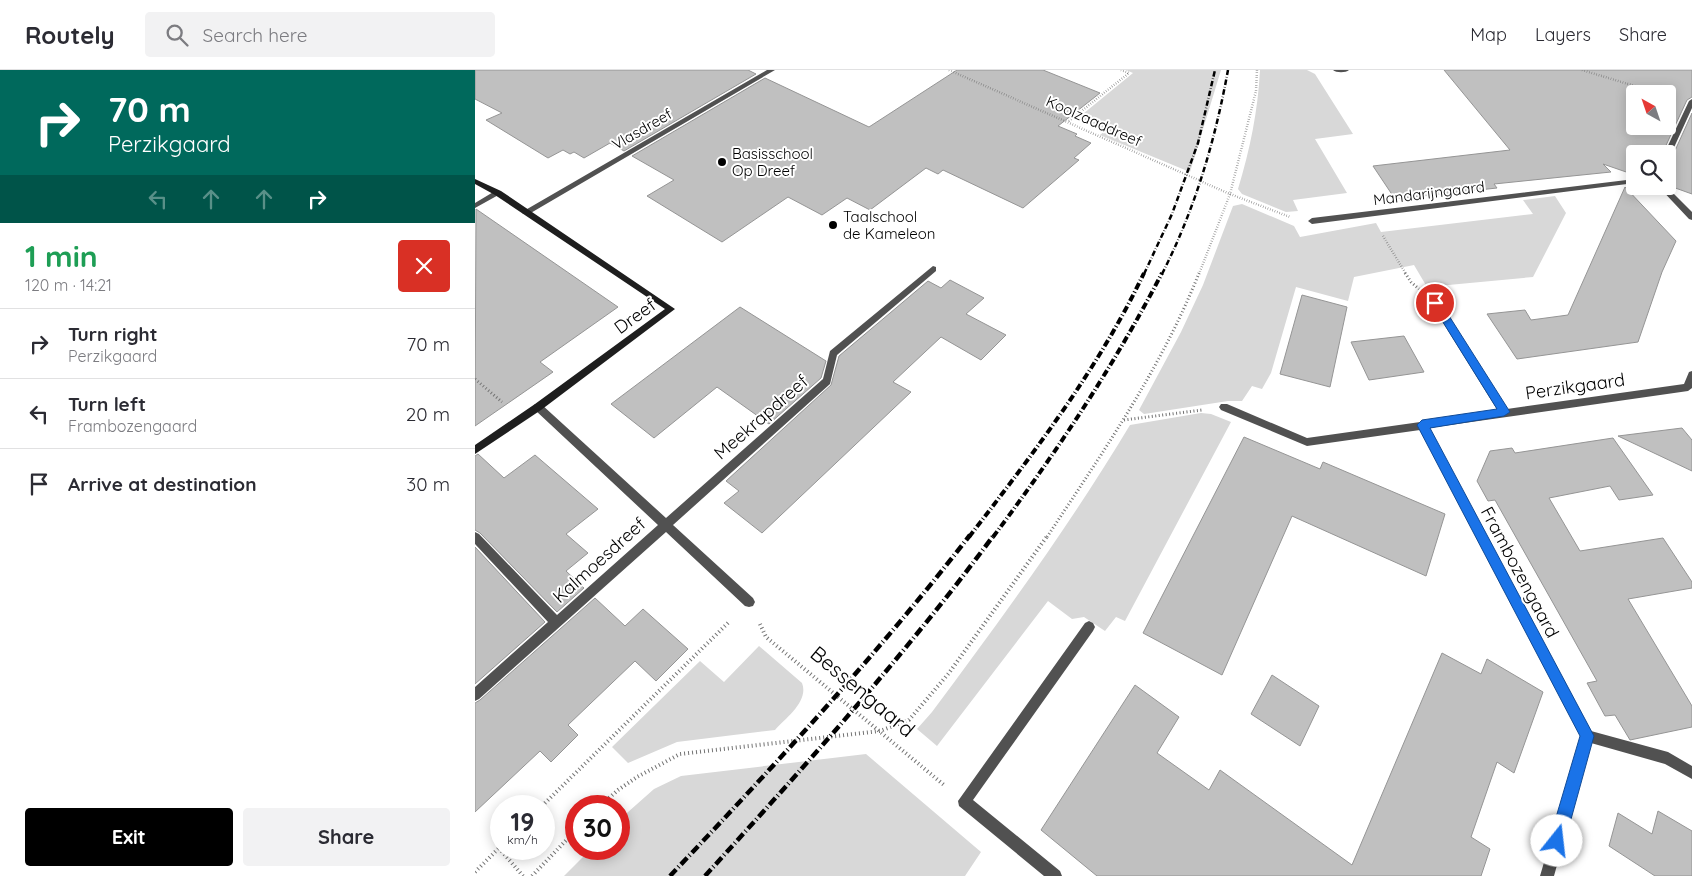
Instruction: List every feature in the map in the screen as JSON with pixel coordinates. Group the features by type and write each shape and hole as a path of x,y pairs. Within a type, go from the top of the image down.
{"street":[{"name":"Vlasdreef","path":"526,212 772,70"},
{"path":"1336,70 1346,70"},
{"path":"1671,145 1692,101"},
{"name":"Dreef","path":"475,181 526,212 671,310 538,407 475,450"},
{"name":"Mandarijngaard","path":"1312,221 1626,182"},
{"path":"475,206 498,194"},
{"path":"1671,195 1692,217"},
{"name":"Meekrapdreef","path":"665,524 827,381 833,352 933,269"},
{"path":"1435,303 1504,412"},
{"name":"Perzikgaard","path":"1224,407 1307,442 1504,412 1690,388 1692,375"},
{"path":"538,407 749,602"},
{"name":"Frambozengaard","path":"1422,425 1587,736"},
{"name":"Kalmoesdreef","path":"475,695 665,524"},
{"name":"Kalmoesdreef","path":"475,537 556,622"},
{"path":"1055,876 964,801 1089,627"},
{"path":"1547,876 1587,736 1668,758 1692,773"}],"path":[{"name":"Koolzaaddreef","path":"949,70 1230,194"},
{"path":"1069,122 1129,73 1121,70"},
{"path":"610,795 651,767 680,754 880,731 909,720 949,673 1037,552 1124,420 1187,304 1230,194 1256,91 1257,70"},
{"path":"1582,70 1631,85"},
{"path":"1230,194 1284,215 1312,221"},
{"path":"1370,214 1411,282 1435,303"},
{"path":"475,379 522,418"},
{"path":"1124,420 1224,407"},
{"path":"553,795 749,602"},
{"name":"Bessengaard","path":"749,602 766,637 964,801"},
{"path":"532,876 565,842"},
{"path":"475,872 490,857"},
{"path":"510,860 523,876"}],"shaded area":[{"path":"1126,70 1221,70 1190,172 1100,135 1106,130 1078,118 1133,73"},
{"path":"1260,70 1307,70 1315,74 1353,134 1315,139 1347,193 1293,200 1298,211 1286,212 1242,194 1238,189 1253,130"},
{"path":"1555,196 1566,213 1533,277 1427,287 1414,265 1354,277 1348,301 1296,287 1271,373 1262,389 1252,386 1242,401 1228,401 1144,414 1139,410 1181,332 1203,285 1233,206 1242,204 1294,226 1300,237 1376,223 1381,232 1533,214 1523,200"},
{"path":"1201,413 1211,414 1231,422 1125,621 1116,617 1105,631 1084,617 1072,619 1048,601 937,746 917,729 932,712 1035,571 1084,499 1130,425"},
{"path":"759,646 802,683 803,690 800,702 775,730 677,742 628,763 612,747 700,661 724,682"},
{"path":"866,754 981,852 965,876 564,876 580,860 630,860 630,810 654,789 681,776"}],"building":[{"path":"475,70 748,70 756,74 624,151 610,143 584,158 574,152 570,154 563,150 548,158 486,120 502,113 475,99"},
{"path":"957,70 1043,70 1100,93 1058,126 1077,134 1075,136 1091,143 1074,158 1079,160 1023,208 943,170 938,174 926,168 870,210 847,198 822,215 788,197 722,242 647,196 674,180 632,156 765,78 869,127"},
{"path":"1444,70 1692,70 1692,97 1687,100 1676,124 1676,85 1626,85 1626,135 1671,135 1666,145 1626,145 1626,172 1603,164 1611,172 1494,184 1497,188 1395,199 1373,166 1510,150"},
{"path":"1692,113 1692,194 1676,188 1676,148"},
{"path":"1625,187 1626,195 1633,195 1676,241 1662,272 1638,342 1517,359 1487,314 1525,310 1531,320 1568,315"},
{"path":"476,209 618,307 540,362 553,372 475,426"},
{"path":"950,280 984,298 966,314 1006,335 981,360 941,337 893,382 911,392 762,533 724,503 739,491 726,481 831,385 839,356 928,281 941,288"},
{"path":"1302,295 1347,307 1330,387 1280,374"},
{"path":"740,307 826,361 821,378 769,424 717,387 654,438 611,404"},
{"path":"1404,336 1424,372 1369,380 1351,342"},
{"path":"1682,428 1692,440 1692,471 1618,436"},
{"path":"1244,437 1320,469 1323,462 1445,514 1426,576 1292,516 1222,675 1143,633"},
{"path":"1613,438 1653,495 1619,500 1610,486 1549,498 1580,551 1663,538 1692,582 1692,588 1628,599 1692,706 1692,727 1630,740 1615,715 1605,716 1587,683 1597,681 1495,500 1488,501 1477,481 1490,451 1512,448 1515,453"},
{"path":"478,454 504,478 535,455 598,509 566,534 588,553 566,571 584,588 557,612 475,530 475,456"},
{"path":"475,547 545,622 475,684"},
{"path":"595,598 625,626 643,609 688,649 656,681 635,661 568,725 578,735 551,762 540,751 493,795 490,795 490,798 475,812 475,703"},
{"path":"1442,653 1481,674 1487,659 1543,692 1514,773 1497,762 1471,837 1490,849 1481,876 1097,876 1041,830 1135,685 1179,717 1157,753 1209,790 1220,770 1352,865"},
{"path":"1272,675 1319,706 1300,746 1251,714"},
{"path":"1658,811 1692,831 1692,876 1655,876 1609,846 1618,813 1652,834"}],"railway":[{"path":"1144,274 1172,214 1198,143 1215,70"},
{"path":"1162,274 1184,225 1203,174 1217,123 1228,70"},
{"path":"969,537 1041,442 1086,376 1107,343 1144,273"},
{"path":"993,537 1062,441 1124,342 1162,273"},
{"path":"670,876 862,667 970,535"},
{"path":"705,876 890,667 994,535"}],"place":[{"name":"Basisschool Op Dreef","path":"722,162"},
{"name":"Taalschool de Kameleon","path":"833,225"}],"route":[{"path":"1435,303 1504,412 1422,425 1587,736 1557,841"}]}
